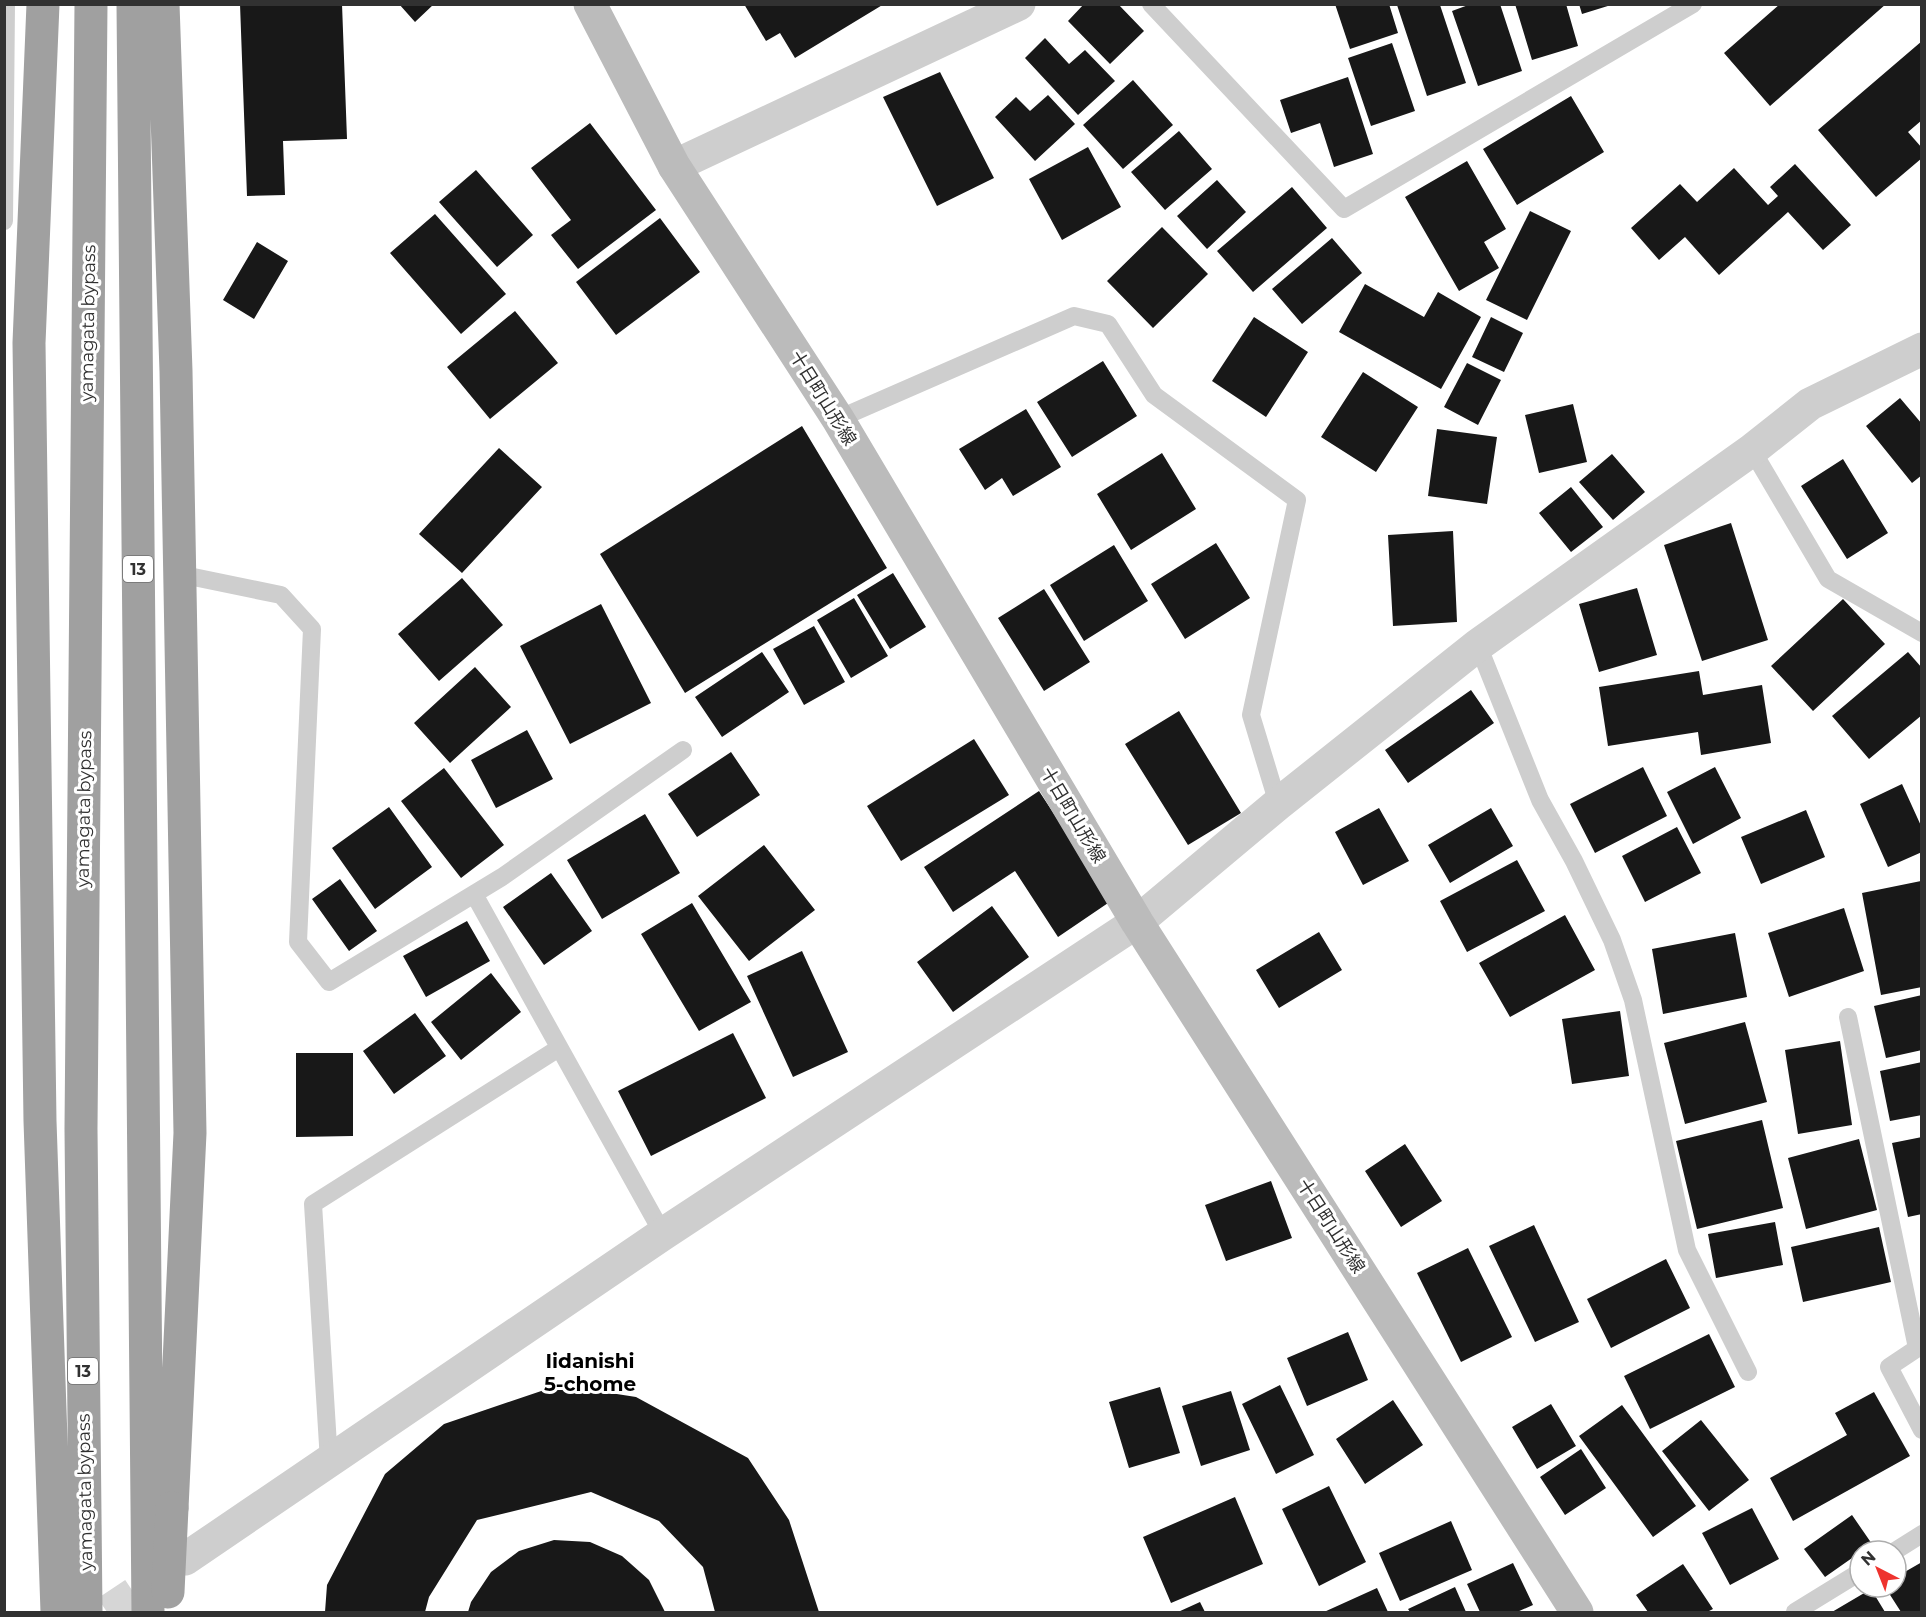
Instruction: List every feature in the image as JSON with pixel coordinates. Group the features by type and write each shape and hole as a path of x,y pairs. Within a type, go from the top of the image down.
{"highway":[{"path":"43,4 29,343 40,1109 57,1612"},
{"name":"yamagata bypass","path":"86,1612 81,1129 91,4"},
{"name":"13","path":"133,4 144,1133 161,1606"},
{"path":"161,1606 172,1508 190,1134 176,371 163,4"}],"main road":[{"name":"十日町山形線","path":"590,4 674,166 838,419 1137,922 1577,1612"}],"street":[{"path":"674,166 1019,4"},
{"path":"185,1559 663,1234 1137,922 1278,804 1478,645 1752,450 1810,404 1922,349"}],"lane":[{"path":"4,221 6,4"},
{"path":"1150,4 1344,209 1693,4"},
{"path":"838,419 1074,316 1108,324 1154,395 1297,500 1251,715 1278,804"},
{"path":"1752,450 1828,579 1922,633"},
{"path":"179,574 281,595 312,629 298,942 329,982 474,894 683,750"},
{"path":"1478,645 1540,800 1574,861 1612,940 1633,1000 1687,1250 1748,1372"},
{"path":"474,894 663,1234"},
{"path":"1848,1017 1919,1346 1889,1367 1922,1430"},
{"path":"329,1461 313,1204 559,1048"},
{"path":"1908,1542 1922,1534"},
{"path":"1795,1612 1848,1579"}],"building":[{"path":"240,4 342,4 347,139 283,141 285,195 247,196"},
{"path":"399,4 434,4 415,22"},
{"path":"744,4 884,4 795,58 780,33 766,41"},
{"path":"1084,4 1118,4 1144,31 1110,64 1068,21"},
{"path":"1335,4 1389,4 1398,33 1350,49"},
{"path":"1471,4 1500,4 1522,71 1478,86 1452,11"},
{"path":"1515,4 1566,4 1578,46 1532,60"},
{"path":"1579,4 1611,4 1611,5 1582,14"},
{"path":"1780,4 1886,4 1770,106 1724,53"},
{"path":"1397,5 1440,5 1466,83 1427,96"},
{"path":"1045,38 1069,64 1085,50 1115,81 1078,115 1025,58"},
{"path":"1922,41 1922,120 1908,132 1922,148 1922,158 1876,197 1818,130"},
{"path":"1392,43 1415,111 1371,126 1348,58"},
{"path":"940,72 994,178 937,206 883,97"},
{"path":"1348,77 1373,154 1334,167 1320,123 1291,133 1280,100"},
{"path":"1133,80 1173,125 1123,169 1083,125"},
{"path":"1048,95 1075,124 1035,161 995,117 1016,97 1030,111"},
{"path":"1571,96 1604,152 1517,205 1483,149"},
{"path":"590,123 656,210 578,269 551,235 571,220 531,168"},
{"path":"1179,131 1212,169 1165,210 1131,172"},
{"path":"1088,147 1121,207 1062,240 1029,179"},
{"path":"1467,161 1506,229 1484,242 1499,268 1459,291 1405,197"},
{"path":"1795,164 1851,225 1823,250 1788,212 1719,275 1685,237 1659,260 1631,228 1680,184 1697,202 1734,168 1768,205 1778,196 1770,187"},
{"path":"476,170 533,235 497,267 439,202"},
{"path":"1217,180 1246,212 1207,249 1177,216"},
{"path":"1292,187 1327,228 1253,292 1217,251"},
{"path":"1530,211 1571,231 1527,320 1486,300"},
{"path":"435,214 506,294 461,334 390,253"},
{"path":"660,218 700,272 616,335 576,282"},
{"path":"1162,227 1208,274 1153,328 1107,281"},
{"path":"1332,238 1362,273 1302,324 1272,289"},
{"path":"257,242 288,261 254,319 223,300"},
{"path":"1365,284 1424,317 1438,292 1481,317 1441,389 1339,332"},
{"path":"515,311 558,363 490,419 447,367"},
{"path":"1254,317 1308,352 1266,417 1212,381"},
{"path":"1491,317 1523,333 1504,372 1472,357"},
{"path":"1103,361 1137,416 1072,457 1037,402"},
{"path":"1467,363 1501,380 1478,425 1444,407"},
{"path":"1363,372 1418,407 1376,472 1321,437"},
{"path":"1900,398 1922,424 1922,475 1912,483 1866,426"},
{"path":"1573,404 1587,462 1539,473 1525,415"},
{"path":"1026,409 1061,467 1013,496 1002,478 985,490 959,449"},
{"path":"802,426 887,568 685,693 600,554"},
{"path":"1437,429 1497,437 1487,504 1428,496"},
{"path":"499,448 542,487 462,573 419,534"},
{"path":"1162,453 1196,509 1131,550 1097,494"},
{"path":"1612,454 1645,492 1613,520 1579,482"},
{"path":"1843,459 1888,533 1847,559 1801,486"},
{"path":"1571,487 1603,527 1571,552 1539,513"},
{"path":"1731,523 1768,640 1702,661 1664,545"},
{"path":"1453,531 1457,622 1393,626 1388,535"},
{"path":"1216,543 1250,598 1185,639 1151,584"},
{"path":"1114,545 1148,601 1084,641 1050,585"},
{"path":"893,573 926,627 890,649 857,595"},
{"path":"462,578 503,625 439,681 398,634"},
{"path":"1637,588 1657,655 1599,672 1579,604"},
{"path":"1044,589 1090,662 1044,691 998,618"},
{"path":"854,598 888,656 851,678 817,620"},
{"path":"1843,599 1885,644 1813,711 1771,666"},
{"path":"601,604 651,703 570,744 520,646"},
{"path":"814,626 845,682 804,705 773,649"},
{"path":"762,652 789,692 722,737 695,697"},
{"path":"1908,652 1922,668 1922,715 1869,759 1832,716"},
{"path":"475,667 511,707 450,763 414,723"},
{"path":"1699,671 1703,695 1762,685 1771,743 1701,755 1698,732 1608,746 1599,687"},
{"path":"1471,690 1494,723 1408,783 1385,750"},
{"path":"1179,711 1241,813 1188,845 1125,744"},
{"path":"527,730 553,779 496,808 471,760"},
{"path":"974,739 1009,795 901,861 867,806"},
{"path":"731,752 760,795 697,837 668,794"},
{"path":"1643,767 1667,816 1595,853 1570,804"},
{"path":"1715,767 1741,818 1693,844 1667,792"},
{"path":"444,768 504,845 461,878 401,801"},
{"path":"1902,784 1922,828 1922,852 1888,867 1860,804"},
{"path":"1039,791 1111,901 1058,937 1015,871 953,912 924,867"},
{"path":"389,807 432,867 375,909 332,848"},
{"path":"1379,808 1409,861 1363,885 1335,832"},
{"path":"1491,808 1513,846 1450,883 1428,845"},
{"path":"1806,810 1825,857 1761,884 1741,837"},
{"path":"645,814 680,873 602,919 567,860"},
{"path":"1677,827 1701,873 1645,902 1622,856"},
{"path":"764,845 815,910 749,961 698,896"},
{"path":"1517,860 1545,911 1467,952 1440,901"},
{"path":"551,873 592,931 544,965 503,907"},
{"path":"340,879 377,931 349,951 312,899"},
{"path":"1921,881 1922,987 1881,995 1862,893"},
{"path":"692,903 751,1002 699,1031 641,934"},
{"path":"992,906 1029,957 953,1012 917,962"},
{"path":"1844,908 1864,971 1789,997 1768,933"},
{"path":"1565,915 1595,970 1510,1017 1479,963"},
{"path":"467,921 490,961 426,997 403,956"},
{"path":"1319,932 1342,970 1279,1008 1256,970"},
{"path":"1735,933 1747,997 1663,1014 1652,949"},
{"path":"802,951 848,1052 793,1077 747,976"},
{"path":"491,973 521,1012 461,1060 431,1022"},
{"path":"1922,995 1922,1050 1886,1058 1874,1006"},
{"path":"1620,1011 1629,1076 1572,1084 1562,1019"},
{"path":"415,1013 446,1056 394,1094 363,1051"},
{"path":"1745,1022 1767,1102 1685,1124 1664,1043"},
{"path":"733,1033 766,1098 651,1156 618,1091"},
{"path":"1840,1041 1852,1125 1798,1134 1785,1050"},
{"path":"296,1053 353,1053 353,1136 296,1137"},
{"path":"1922,1062 1922,1115 1890,1121 1880,1071"},
{"path":"1762,1120 1783,1208 1697,1229 1676,1141"},
{"path":"1922,1137 1922,1214 1908,1217 1892,1143"},
{"path":"1859,1139 1877,1210 1806,1229 1788,1158"},
{"path":"1405,1144 1442,1201 1401,1227 1365,1171"},
{"path":"1271,1181 1292,1238 1226,1261 1205,1205"},
{"path":"1775,1222 1783,1265 1716,1278 1708,1234"},
{"path":"1534,1225 1579,1322 1535,1342 1489,1246"},
{"path":"1879,1227 1891,1282 1803,1302 1791,1247"},
{"path":"1468,1248 1512,1337 1461,1362 1417,1273"},
{"path":"1666,1259 1690,1308 1611,1348 1587,1299"},
{"path":"1348,1332 1368,1380 1307,1406 1287,1358"},
{"path":"1709,1334 1735,1387 1650,1429 1624,1376"},
{"path":"559,1385 636,1397 748,1458 789,1520 819,1612 715,1612 703,1567 659,1521 591,1492 477,1520 429,1597 425,1612 325,1612 327,1585 385,1474 444,1424"},
{"path":"1280,1385 1314,1455 1276,1474 1242,1404"},
{"path":"1160,1387 1180,1453 1129,1468 1109,1402"},
{"path":"1231,1391 1250,1450 1201,1466 1182,1406"},
{"path":"1874,1392 1910,1456 1793,1521 1770,1478 1847,1435 1835,1413"},
{"path":"1393,1400 1423,1445 1365,1484 1336,1439"},
{"path":"1551,1404 1576,1446 1537,1469 1512,1427"},
{"path":"1622,1405 1696,1506 1653,1537 1579,1436"},
{"path":"1701,1420 1749,1480 1709,1511 1662,1451"},
{"path":"1581,1449 1606,1488 1565,1515 1540,1477"},
{"path":"1329,1486 1366,1562 1319,1586 1282,1509"},
{"path":"1235,1497 1263,1564 1171,1603 1143,1537"},
{"path":"1752,1508 1779,1559 1730,1585 1702,1533"},
{"path":"1852,1515 1869,1539 1848,1539 1848,1561 1825,1577 1804,1549"},
{"path":"1451,1521 1472,1570 1400,1601 1379,1553"},
{"path":"554,1540 590,1542 622,1556 649,1580 665,1612 468,1612 471,1602 491,1572 519,1551"},
{"path":"1922,1562 1922,1612 1901,1612 1893,1599 1908,1599 1908,1570"},
{"path":"1513,1563 1533,1605 1517,1612 1480,1612 1467,1584"},
{"path":"1683,1564 1713,1609 1707,1612 1648,1612 1636,1595"},
{"path":"1455,1587 1466,1612 1410,1612 1408,1609"},
{"path":"1377,1588 1388,1612 1324,1612"},
{"path":"1854,1599 1877,1599 1885,1612 1832,1612"},
{"path":"1200,1602 1205,1612 1178,1612"}],"tunnel":[{"path":"107,1612 168,1571"}],"district":[{"name":"Iidanishi 5-chome","path":"590,1372"}]}
